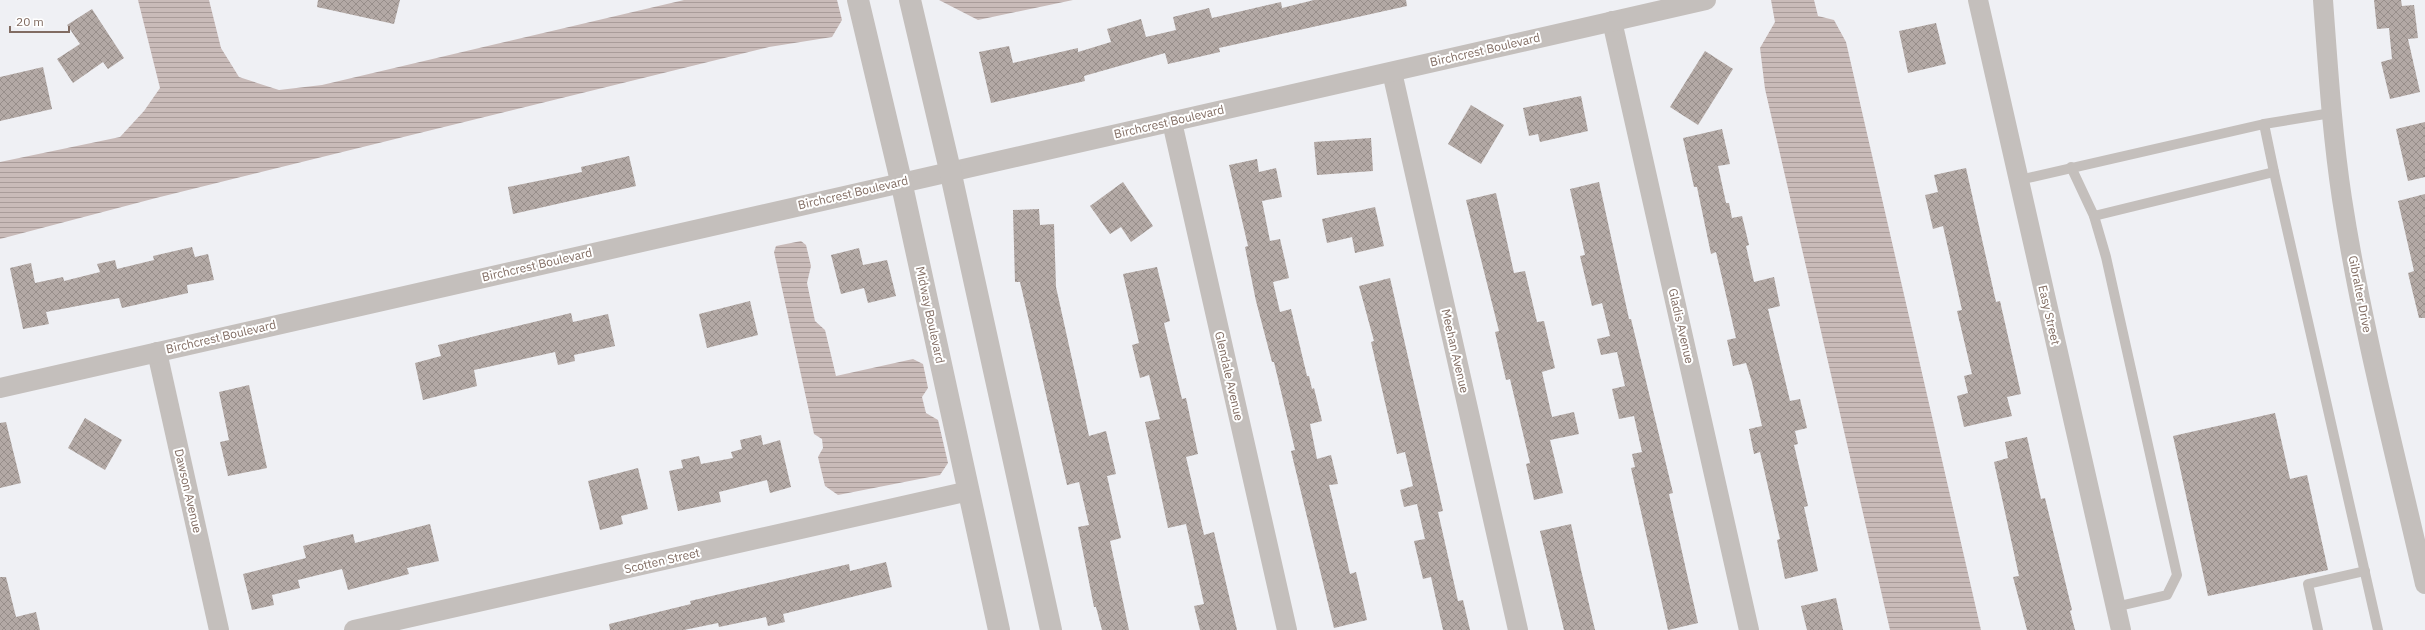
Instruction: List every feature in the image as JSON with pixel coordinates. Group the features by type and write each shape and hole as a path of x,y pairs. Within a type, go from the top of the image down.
{"street":[{"name":"Midway Boulevard","path":"858,0 901,182 999,630"},
{"path":"910,0 950,170 1051,630"},
{"name":"Birchcrest Boulevard","path":"0,388 950,170 1172,122 1706,0"},
{"name":"Easy Street","path":"1978,0 2120,630"},
{"name":"Gibralter Drive","path":"2324,0 2331,113 2342,198 2360,299 2425,584"},
{"name":"Gladis Avenue","path":"1612,21 1749,630"},
{"name":"Meehan Avenue","path":"1392,72 1518,630"},
{"name":"Glendale Avenue","path":"1172,122 1287,630"},
{"name":"Dawson Avenue","path":"157,352 219,630"},
{"name":"Scotten Street","path":"354,630 969,491"}],"lane":[{"path":"2019,180 2264,124 2331,113"},
{"path":"2264,124 2378,630"},
{"path":"2071,168 2094,216 2106,257 2177,575 2167,595 2115,607"},
{"path":"2094,216 2274,172"},
{"path":"2318,630 2308,584 2365,571"}],"shaded area":[{"path":"138,0 209,0 221,48 239,77 279,90 322,85 684,0 837,0 842,20 832,37 769,47 156,198 0,239 0,162 120,137 144,111 160,88"},
{"path":"939,0 1073,0 978,20"},
{"path":"1771,0 1814,0 1818,16 1834,20 1846,42 1981,630 1890,630 1765,89 1760,48 1775,22"},
{"path":"801,241 806,245 811,266 807,283 815,321 825,330 836,376 913,359 923,364 928,388 922,397 926,413 938,420 948,463 940,475 838,495 825,486 818,457 823,448 822,439 814,434 774,252 776,246"}],"building":[{"path":"318,0 400,0 394,24 317,7"},
{"path":"1314,0 1406,0 1407,6 1219,48 1220,52 1168,64 1165,53 1084,76 1085,81 991,103 979,52 1009,46 1013,63 1078,48 1078,52 1111,42 1107,29 1141,19 1146,37 1176,30 1173,17 1209,8 1212,18 1281,2 1282,8"},
{"path":"2374,0 2401,0 2402,6 2414,5 2418,38 2408,39 2420,92 2390,99 2381,62 2392,59 2389,28 2377,29"},
{"path":"92,9 124,58 108,69 103,62 73,83 57,59 80,44 67,25"},
{"path":"1936,23 1946,64 1908,73 1899,31"},
{"path":"1705,51 1733,69 1698,125 1670,107"},
{"path":"43,67 52,109 0,121 0,77"},
{"path":"1581,96 1588,131 1540,142 1538,134 1529,136 1523,108"},
{"path":"1471,105 1504,125 1481,164 1448,144"},
{"path":"2425,122 2425,177 2408,181 2396,129"},
{"path":"1722,129 1730,164 1718,166 1726,203 1729,203 1732,218 1742,216 1749,245 1746,246 1754,282 1774,277 1780,306 1768,309 1790,401 1800,399 1807,428 1795,431 1798,444 1794,445 1808,506 1804,507 1818,571 1785,579 1777,540 1780,539 1760,452 1754,454 1749,429 1762,426 1752,382 1746,363 1733,366 1727,340 1736,338 1716,252 1711,254 1697,187 1694,187 1683,138"},
{"path":"1371,138 1373,171 1317,175 1314,142"},
{"path":"629,156 636,186 513,214 508,187 582,172 581,167"},
{"path":"1257,159 1259,172 1276,168 1282,197 1262,201 1270,241 1280,239 1289,278 1273,282 1280,312 1291,309 1307,376 1309,376 1312,389 1314,388 1322,421 1310,424 1317,459 1331,455 1338,484 1329,485 1350,574 1356,572 1367,620 1334,628 1291,451 1295,450 1274,362 1272,362 1256,301 1245,247 1248,246 1229,165"},
{"path":"1966,168 1996,302 2000,301 2021,394 2007,397 2012,416 1964,427 1957,396 1968,393 1964,376 1972,374 1957,311 1962,310 1943,226 1933,229 1925,195 1938,192 1934,175"},
{"path":"1123,182 1153,226 1131,242 1121,227 1110,234 1090,206"},
{"path":"1599,182 1629,319 1631,319 1673,493 1669,494 1698,623 1668,630 1631,468 1635,467 1632,454 1642,452 1634,416 1619,419 1612,389 1625,386 1617,352 1601,355 1597,339 1610,336 1602,303 1592,306 1580,256 1585,255 1570,189"},
{"path":"1496,193 1514,273 1525,271 1537,322 1544,321 1555,368 1542,372 1552,417 1574,412 1579,434 1550,440 1563,493 1534,500 1526,464 1530,463 1510,379 1506,380 1495,332 1499,331 1466,200"},
{"path":"2425,194 2425,318 2419,318 2408,273 2414,271 2398,201"},
{"path":"1375,207 1384,246 1355,253 1352,237 1327,243 1322,219"},
{"path":"1039,209 1040,225 1054,224 1056,287 1089,436 1106,431 1116,474 1107,476 1121,538 1110,541 1129,630 1102,630 1096,607 1094,607 1078,527 1089,525 1079,482 1067,485 1020,282 1015,282 1013,210"},
{"path":"192,247 195,257 208,254 214,280 187,285 188,293 122,308 119,298 46,312 49,324 23,329 10,268 31,263 35,283 63,277 64,281 100,272 97,264 115,260 117,269 154,260 153,256"},
{"path":"859,248 863,265 887,260 896,296 868,303 864,288 841,294 831,255"},
{"path":"1157,267 1170,321 1164,323 1182,399 1186,398 1198,454 1186,457 1204,535 1214,532 1237,630 1200,630 1194,606 1204,604 1186,524 1168,528 1145,422 1160,419 1149,375 1140,378 1132,345 1139,343 1123,274"},
{"path":"1390,278 1443,511 1438,512 1458,601 1463,600 1470,630 1443,630 1431,577 1423,579 1414,541 1425,539 1417,504 1404,507 1400,490 1413,486 1405,452 1397,454 1371,342 1374,341 1359,286"},
{"path":"750,301 758,335 707,348 699,314"},
{"path":"571,313 573,322 608,314 615,346 574,355 575,361 558,365 555,352 474,370 477,386 423,400 415,363 441,356 438,345"},
{"path":"249,385 267,468 228,476 220,442 229,440 219,392"},
{"path":"2275,413 2290,479 2307,475 2328,570 2208,596 2173,436"},
{"path":"85,418 122,440 105,470 68,448"},
{"path":"6,422 21,483 0,488 0,423"},
{"path":"761,435 763,445 780,440 791,487 770,493 767,480 719,492 721,502 678,511 669,471 683,468 681,460 699,456 701,464 733,458 731,452 742,449 740,440"},
{"path":"2027,437 2041,499 2045,498 2072,610 2070,611 2075,630 2027,630 2013,577 2019,576 1994,462 2008,458 2005,442"},
{"path":"638,468 648,509 621,516 623,524 600,530 588,481"},
{"path":"430,524 439,561 407,568 409,574 348,590 342,569 298,580 300,588 272,595 274,605 252,610 243,574 306,558 303,546 353,534 355,543"},
{"path":"1571,524 1595,630 1564,630 1540,531"},
{"path":"886,562 892,587 783,614 785,622 768,626 766,617 719,627 718,623 684,630 610,630 609,624 691,604 690,601 849,564 850,571"},
{"path":"0,577 6,577 16,617 36,612 40,630 0,630"},
{"path":"1836,598 1843,630 1807,630 1801,606"}]}
